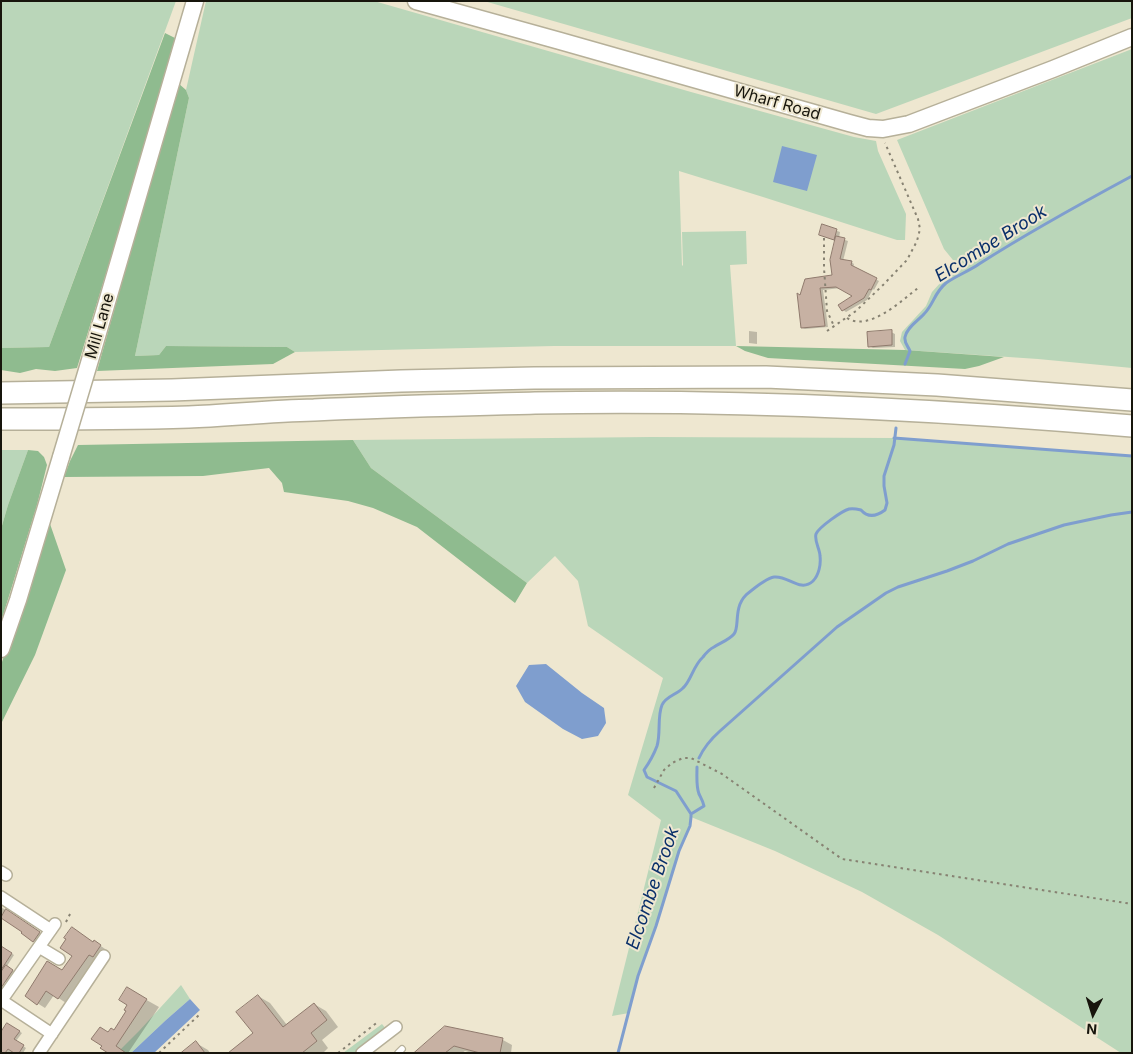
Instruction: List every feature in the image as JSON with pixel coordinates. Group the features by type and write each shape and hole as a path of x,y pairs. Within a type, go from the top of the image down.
{"highway":[{"path":"1,393 172,390 515,378 756,377 937,385 1132,400"},
{"path":"1,419 122,418 325,409 647,402 764,404 923,411 1132,426"}],"main road":[{"name":"Mill Lane","path":"1,649 18,600 61,457 195,1"},
{"name":"Wharf Road","path":"416,1 848,124 883,129 909,124 1132,37"}],"street":[{"path":"1,897 53,927 1,1001 52,1034"},
{"path":"39,947 59,959"},
{"path":"39,1053 104,956"},
{"path":"362,1053 396,1027"}],"path":[{"path":"827,331 847,318 870,298 907,260 917,241 920,229 918,219 895,168 885,142 883,129"},
{"path":"824,238 827,311 834,326"},
{"path":"847,318 860,322 870,320 883,314 918,288"},
{"path":"654,788 664,770 672,763 683,758 691,758 722,774 842,858 1132,904"},
{"path":"159,1053 200,1014"},
{"path":"338,1053 379,1021"}],"green space":[{"path":"1,1 176,1 49,347 1,348"},
{"path":"206,1 374,1 691,92 854,137 876,141 878,151 906,214 905,240 897,240 679,171 682,266 682,232 746,231 747,264 730,265 736,346 554,346 295,352 287,347 166,346 159,355 135,356 189,98 186,90"},
{"path":"484,1 1132,1 1132,18 876,114"},
{"path":"165,33 177,39 77,368 55,371 36,369 20,373 1,370 1,348 49,347"},
{"path":"1132,49 1132,368 1038,359 905,350 900,341 902,332 926,306 932,292 942,281 961,270 944,249 897,140"},
{"path":"178,83 186,90 189,98 135,356 159,355 166,346 287,347 295,352 273,364 97,371"},
{"path":"736,346 905,350 1004,357 965,369 768,358 745,351"},
{"path":"651,437 894,438 1132,456 1132,1053 1121,1053 938,935 862,892 775,851 691,817 690,826 679,851 656,926 638,976 629,1013 612,1016 661,820 628,795 663,678 588,626 578,581 555,556 527,583 371,468 353,440"},
{"path":"353,440 371,468 527,583 515,603 417,527 373,508 348,501 284,492 282,483 269,468 203,476 64,477 78,445"},
{"path":"1,450 28,450 1,529"},
{"path":"28,450 38,451 44,457 47,465 37,505 1,622 1,529"},
{"path":"49,521 66,570 35,655 1,724 1,665"},
{"path":"181,985 190,999 131,1053 117,1053 139,1031"},
{"path":"382,1024 386,1029 354,1053 343,1053"}],"water":[{"path":"782,146 817,155 807,191 773,182"},
{"path":"546,664 604,708 606,723 598,736 582,739 563,729 525,702 516,686 529,665"},
{"path":"190,999 200,1010 154,1053 131,1053 166,1020"}],"building":[{"path":"822,224 837,229 834,240 819,235"},
{"path":"836,236 845,238 840,259 852,261 851,265 877,278 871,290 869,289 864,298 842,311 838,305 852,296 836,287 820,288 825,326 801,328 797,293 800,295 805,279 832,275 830,260"},
{"path":"892,330 892,345 868,347 867,332"},
{"path":"6,909 40,932 33,942 1,918"},
{"path":"72,927 93,942 94,940 101,945 93,957 89,955 58,999 46,991 37,1005 25,996 47,961 62,970 72,956 60,948"},
{"path":"1,946 12,953 1,970"},
{"path":"6,965 13,970 1,988 1,972"},
{"path":"127,987 147,999 116,1046 126,1053 108,1053 100,1048 102,1046 91,1039 100,1027 108,1032 111,1028 114,1030 126,1011 124,1010 127,1005 119,1000"},
{"path":"258,995 283,1027 314,1003 327,1020 311,1033 317,1041 302,1053 228,1053 253,1033 236,1012"},
{"path":"7,1023 20,1031 14,1039 24,1045 19,1053 14,1053 8,1049 5,1053 1,1053 1,1032"},
{"path":"445,1026 503,1038 500,1053 480,1053 454,1046 445,1053 414,1053"},
{"path":"196,1041 205,1053 181,1053"}],"waterway":[{"name":"Elcombe Brook","path":"905,364 910,351 905,341 906,333 922,317 946,283 1055,218 1132,176"},
{"name":"Elcombe Brook","path":"618,1053 638,976 656,926 679,851 690,826 691,814 676,791 647,777 644,770 657,746 662,705 686,685 697,665 707,653 734,634 737,627 739,606 746,595 763,582 774,577 784,578 803,585 813,581 817,576 820,566 820,553 816,542 816,534 821,527 849,509 861,510 864,513 873,515 885,510 887,503 884,476 894,445 896,428"},
{"path":"894,438 1132,456"},
{"path":"699,758 705,747 717,734 837,627 886,593 973,561 1008,544 1064,525 1132,512"},
{"path":"691,814 704,806 697,788 697,767"}]}
